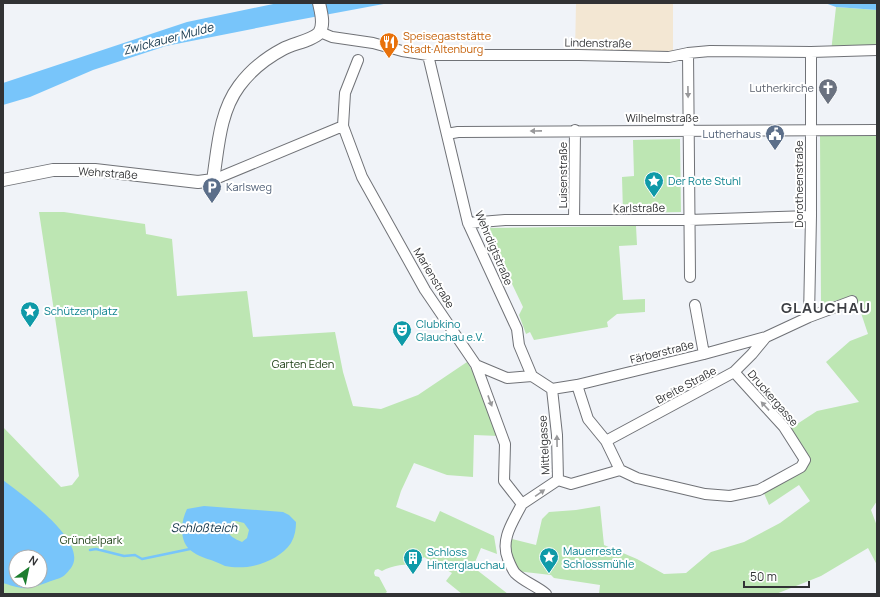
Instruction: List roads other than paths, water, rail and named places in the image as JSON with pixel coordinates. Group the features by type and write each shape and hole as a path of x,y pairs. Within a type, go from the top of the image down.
{"street":[{"path":"213,180 221,128 226,110 238,87 256,67 268,57 315,36 321,28 319,3"},
{"name":"Lindenstraße","path":"321,28 332,37 373,43 402,51 428,55 669,57 688,53 710,51 811,52 877,50"},
{"name":"Dorotheenstraße","path":"809,317 811,216 811,52"},
{"path":"688,53 690,277"},
{"name":"Wehrdigtstraße","path":"428,55 468,223 517,330 520,345 532,376"},
{"name":"Marienstraße","path":"358,60 345,93 343,126 362,177 424,290 476,365 505,444 504,481 522,504"},
{"name":"Wehrstraße","path":"3,180 53,170 96,170 198,182 213,180 343,126"},
{"name":"Wilhelmstraße","path":"447,134 458,132 575,130 877,130"},
{"name":"Luisenstraße","path":"574,220 575,130"},
{"name":"Karlstraße","path":"468,223 505,220 689,220 811,216"},
{"name":"Färberstraße","path":"552,389 577,385 704,354 766,336 809,317 852,301"},
{"path":"695,305 704,354"},
{"name":"Breite Straße","path":"606,441 734,372 752,354 766,336"},
{"path":"476,365 507,378 532,376 552,389"},
{"name":"Druckergasse","path":"620,470 637,478 682,489 704,494 730,496 759,490 801,467 805,460 784,427 734,372"},
{"path":"558,480 571,484 620,470 606,441 588,418 577,385"},
{"name":"Mittelgasse","path":"522,504 558,480 557,435 552,389"},
{"path":"522,504 506,536 505,552 511,567 515,572 546,594"}],"water":[{"name":"Zwickauer Mulde","path":"278,3 389,3 166,46 93,70 30,97 3,105 3,83 187,22"},
{"path":"825,3 877,3 877,10 836,7"},
{"path":"3,480 37,507 63,532 71,545 74,557 71,568 65,575 48,582 48,549 8,549 8,584 3,583"},
{"name":"Schloßteich","path":"204,506 283,512 289,515 296,522 295,532 291,543 285,550 262,564 243,567 225,566 196,554 186,545 182,535 182,524 187,509","holes":["232,521 244,523 249,530 247,538 242,542 232,537 227,528"]}],"waterway":[{"path":"90,550 96,549 124,556 135,555 142,559 190,549"}],"place":[{"name":"Speisegaststätte Stadt Altenburg","path":"389,59"},
{"name":"Lutherkirche","path":"828,105"},
{"name":"Lutherhaus","path":"775,151"},
{"name":"Der Rote Stuhl","path":"654,198"},
{"name":"Karlsweg","path":"212,204"},
{"name":"Schützenplatz","path":"30,328"},
{"name":"Clubkino Glauchau e.V.","path":"402,347"},
{"name":"Mauerreste Schlossmühle","path":"549,574"},
{"name":"Schloss Hinterglauchau","path":"413,575"}],"district":[{"name":"GLAUCHAU","path":"826,308"}],"park label":[{"name":"Garten Eden","path":"303,364"},
{"name":"Gründelpark","path":"91,540"}]}
